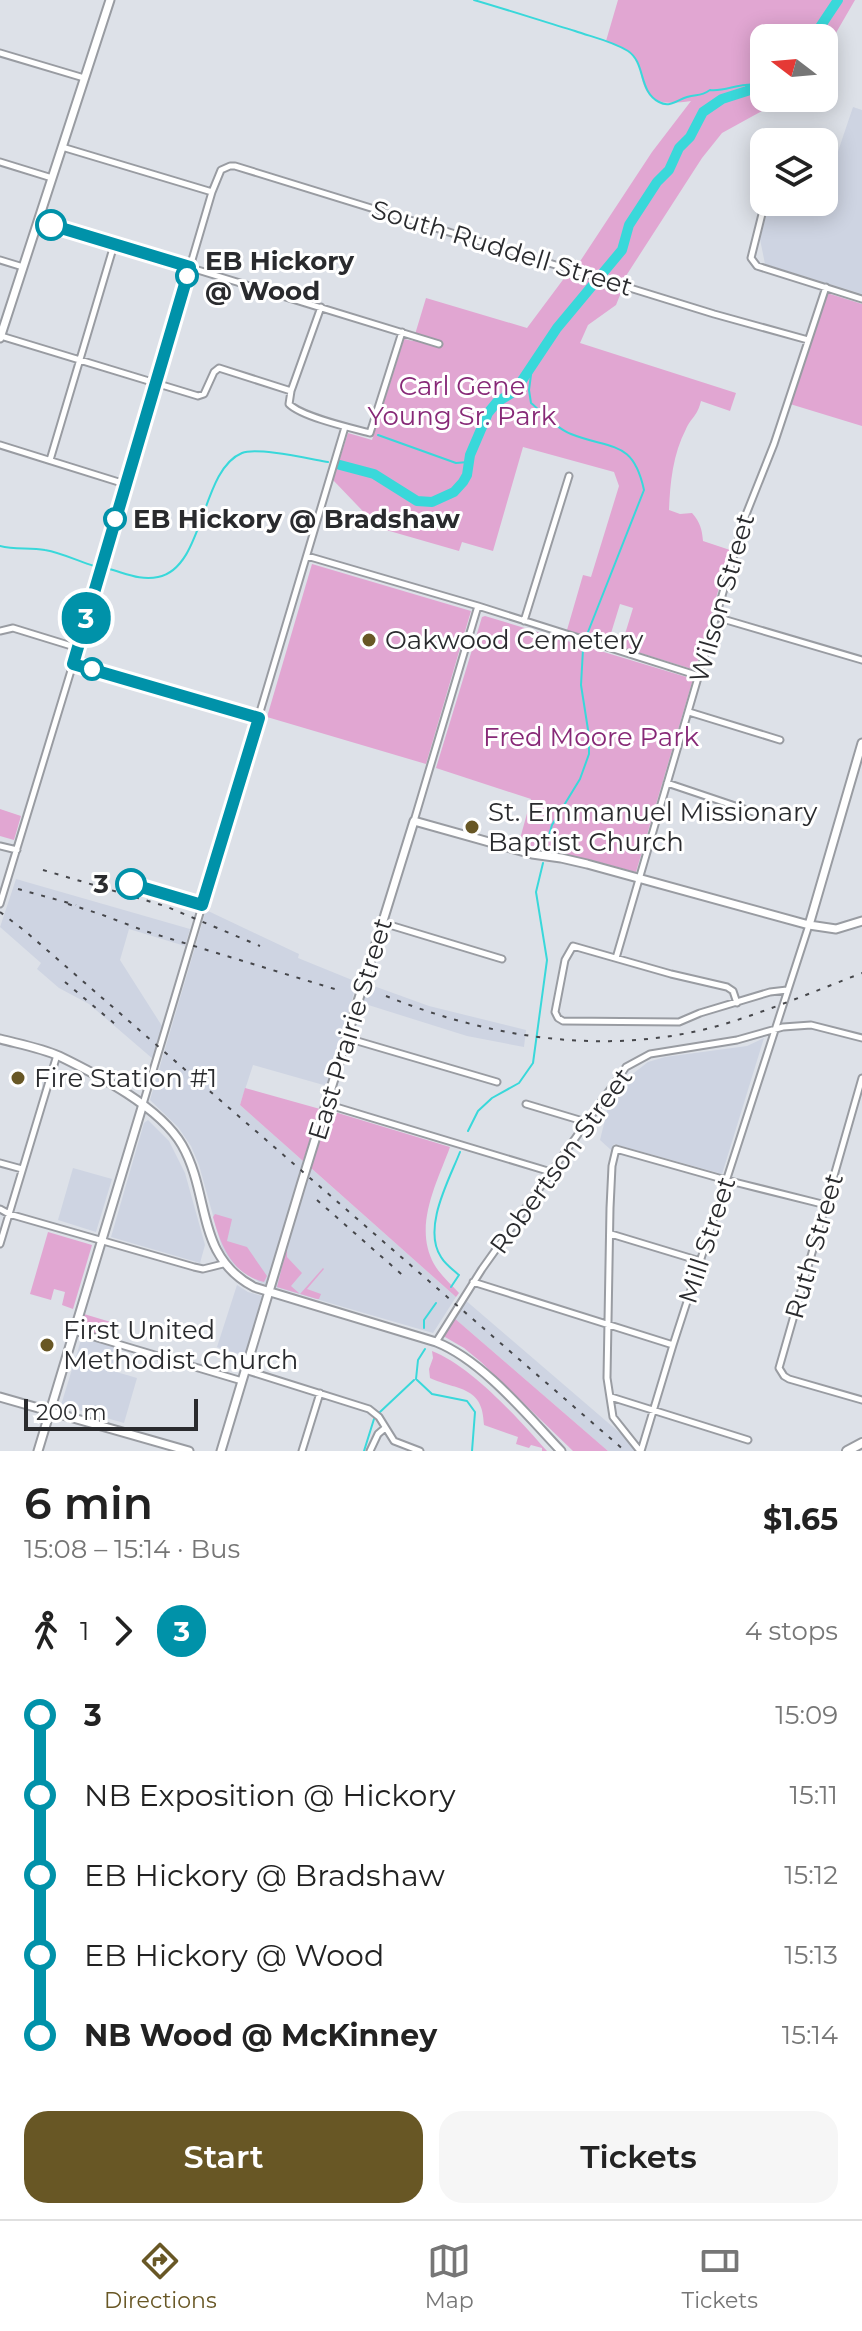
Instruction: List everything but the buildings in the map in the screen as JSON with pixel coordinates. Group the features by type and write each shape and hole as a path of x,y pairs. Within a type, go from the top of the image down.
{"main road":[{"path":"847,1451 862,1443"}],"street":[{"path":"110,0 0,337 198,396 204,394 219,368 291,391"},
{"path":"0,53 84,78"},
{"path":"0,904 212,192 62,147"},
{"path":"0,162 52,178"},
{"name":"South Ruddell Street","path":"212,192 221,170 235,166 808,340"},
{"path":"762,216 751,258 757,266 862,299"},
{"path":"38,221 439,344"},
{"path":"50,460 114,245"},
{"path":"0,260 23,267"},
{"name":"Wilson Street","path":"616,958 745,517 774,444 826,287"},
{"path":"321,307 289,404 293,409 345,427 370,433 402,332"},
{"path":"38,1451 345,427"},
{"path":"0,445 125,484"},
{"path":"524,621 569,476"},
{"path":"307,556 699,676"},
{"name":"East Prairie Street","path":"221,1451 478,606"},
{"path":"716,617 862,660"},
{"path":"0,631 8,628 78,648"},
{"path":"73,664 259,718"},
{"path":"689,712 780,740"},
{"path":"809,925 862,743"},
{"path":"667,783 762,815"},
{"path":"414,821 532,854 640,878 809,925 836,929 862,921"},
{"path":"0,846 17,850"},
{"path":"383,923 502,959"},
{"name":"Mill Street","path":"641,1451 809,925"},
{"path":"737,1003 733,991 727,987 573,946 561,979 555,1012 563,1021 679,1022 700,1013 737,1003 770,992 787,990"},
{"name":"Robertson Street","path":"436,1342 473,1282 586,1122 626,1067 637,1059 650,1054 737,1040 783,1027 811,1025 862,1038"},
{"path":"346,1037 497,1082"},
{"path":"0,1039 57,1055 143,1104 170,1127 190,1159 215,1249 223,1264 239,1280 453,1349 474,1364 561,1451"},
{"path":"0,1244 57,1055"},
{"name":"Ruth Street","path":"862,1078 779,1368 789,1379 862,1400"},
{"path":"326,1104 551,1172"},
{"path":"526,1104 586,1122"},
{"path":"641,1451 617,1422 611,1409 607,1378 612,1166 616,1149 826,1205"},
{"path":"0,1163 22,1169"},
{"path":"0,1209 203,1269 223,1264"},
{"path":"611,1234 700,1261"},
{"path":"473,1282 673,1345"},
{"path":"74,1331 242,1381"},
{"path":"245,1370 369,1409 379,1417 394,1441 420,1451"},
{"path":"302,1451 320,1393"},
{"path":"0,1397 189,1451"},
{"path":"611,1397 748,1440"},
{"path":"370,1451 378,1434 385,1428"}],"shaded area":[{"path":"853,107 862,110 862,294 765,264 760,239 766,216 838,216 838,151"},
{"path":"16,879 190,929 185,946 129,929 120,960 162,1026 153,1059 89,1004 59,988 37,969 41,963 0,927"},
{"path":"206,910 299,954 298,958 357,982 327,1086 253,1065 240,1105 456,1297 433,1333 261,1283 231,1262 222,1248 191,1146 178,1127 150,1100"},
{"path":"371,985 429,1006 526,1030 524,1047 467,1036 362,1003"},
{"path":"764,1038 722,1174 614,1144 611,1150 600,1140 609,1103 621,1083 648,1062 747,1046"},
{"path":"148,1120 169,1141 185,1173 205,1245 200,1263 111,1237 144,1123"},
{"path":"73,1168 112,1179 96,1232 58,1220"},
{"path":"237,1285 262,1296 245,1356 217,1347"},
{"path":"464,1299 641,1451 608,1451 453,1317"},
{"path":"84,1338 120,1348 113,1371 137,1378 124,1423 61,1405"}],"green space":[{"path":"618,0 855,0 838,29 838,24 750,24 750,112 760,112 722,133 702,158 624,279 577,266 652,152 691,101 666,103 653,98 644,85 632,54 606,41"},
{"name":"Carl Gene Young Sr. Park","path":"568,273 622,290 616,305 588,325 580,343 736,393 730,411 701,401 682,439 671,479 669,510 680,514 692,513 700,526 703,541 730,550 695,670 621,647 633,608 620,604 608,643 567,630 583,575 591,577 619,486 614,472 523,447 493,551 462,542 459,551 379,528 333,480 348,433 372,440 404,339 413,341 426,298 527,328"},
{"path":"827,293 862,304 862,426 790,404"},
{"name":"Oakwood Cemetery","path":"312,564 471,611 426,764 267,717"},
{"name":"Fred Moore Park","path":"482,617 693,679 636,872 518,846 531,799 436,768"},
{"path":"0,809 21,816 14,840 0,836"},
{"path":"245,1088 320,1109 303,1161 240,1105"},
{"path":"328,1110 450,1147 429,1205 426,1235 434,1264 459,1293 456,1297 311,1168"},
{"path":"215,1214 232,1219 227,1241 247,1247 267,1276 264,1282 236,1266 224,1248 213,1217"},
{"path":"48,1232 92,1245 73,1309 62,1305 65,1292 54,1289 51,1300 30,1294"},
{"path":"287,1247 287,1257 302,1273 291,1286 300,1294 277,1287"},
{"path":"323,1268 307,1289 321,1294 319,1299 300,1294"},
{"path":"84,1314 114,1323 109,1339 80,1330"},
{"path":"453,1317 608,1451 573,1451 481,1362 445,1337"},
{"path":"432,1351 478,1381 509,1409 547,1451 516,1444 518,1437 484,1425 483,1412 474,1396 430,1378"}],"waterway":[{"path":"474,0 628,51 634,56 648,91 663,104 710,90 750,85"},
{"path":"822,24 838,0"},
{"path":"340,465 374,474 417,501 432,502 454,492 467,475 470,455 488,413 497,402 515,391 557,328 622,250 629,225 657,182 669,170 679,148 690,137 703,112 722,99 750,89"},
{"path":"532,367 531,403 566,432 627,454 634,462 644,490 588,632"},
{"path":"378,435 456,463 468,462"},
{"path":"109,569 145,578 158,577 173,570 194,538 218,478 228,463 242,453 271,452 328,462"},
{"path":"0,546 51,551 94,566"},
{"path":"545,849 552,825 580,779 589,754 581,685 583,649"},
{"path":"468,1131 478,1111 492,1098 519,1083 533,1063 547,960 536,892 543,863"},
{"path":"451,1287 459,1275 441,1257 434,1232 439,1204 460,1152"},
{"path":"424,1328 424,1320 436,1303"},
{"path":"425,1349 418,1360 416,1379 432,1394 467,1401 475,1412 472,1451"},
{"path":"380,1412 414,1380"},
{"path":"364,1451 374,1419"}],"railway":[{"path":"43,870 165,906 260,946"},
{"path":"18,889 76,905"},
{"path":"68,904 341,991"},
{"path":"0,912 625,1451"},
{"path":"386,996 470,1024 513,1033 600,1041 644,1039 688,1033 731,1022 862,973"},
{"path":"65,982 115,1024"},
{"path":"317,1200 407,1279"}],"bus line":[{"name":"3","path":"51,225 190,267 73,664 259,718 202,905 131,884"}],"place":[{"name":"EB Hickory @ Wood","path":"187,276"},
{"name":"EB Hickory @ Bradshaw","path":"115,519"},
{"name":"Oakwood Cemetery","path":"369,640"},
{"name":"St. Emmanuel Missionary Baptist Church","path":"472,827"},
{"name":"3","path":"131,884"},
{"name":"Fire Station #1","path":"18,1078"},
{"name":"First United Methodist Church","path":"47,1345"}]}
